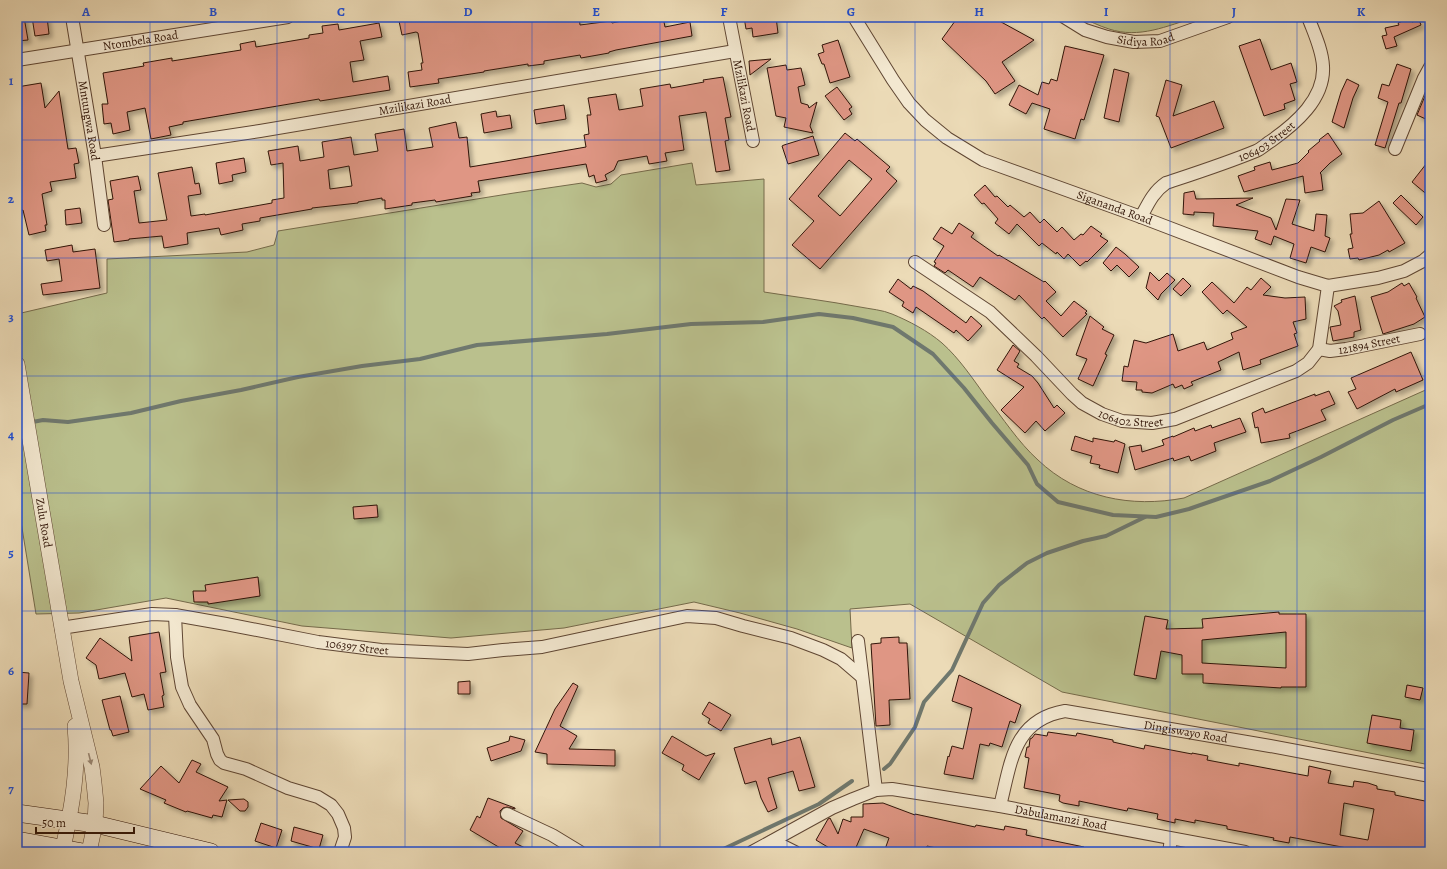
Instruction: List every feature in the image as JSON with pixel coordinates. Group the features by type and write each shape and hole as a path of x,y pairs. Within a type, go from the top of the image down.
{"main road":[{"path":"17,813 95,824 211,852"},
{"path":"17,840 83,852"}],"street":[{"name":"Mntungwa Road","path":"72,17 96,156 104,225"},
{"name":"Ntombela Road","path":"17,60 288,17"},
{"name":"Mzilikazi Road","path":"729,17 753,141"},
{"name":"Sigananda Road","path":"854,17 909,103 925,120 947,138 984,160 1141,217 1298,277 1328,286 1378,278 1404,271 1423,261 1430,255"},
{"name":"Sidiya Road","path":"1064,17 1085,30 1108,37 1134,42 1160,41 1228,17"},
{"name":"106403 Street","path":"1141,217 1158,188 1166,183 1257,150 1283,133 1301,117 1313,101 1320,85 1323,67 1320,47 1308,17"},
{"name":"Mzilikazi Road","path":"96,156 260,131 735,50"},
{"path":"1395,149 1424,78 1430,67"},
{"name":"106402 Street","path":"915,262 990,312 1082,403 1102,414 1122,420 1152,423 1175,419 1187,415 1296,371 1308,363 1319,349"},
{"path":"1319,349 1328,286"},
{"name":"121894 Street","path":"1319,349 1330,351 1346,349 1420,334"},
{"name":"Zulu Road","path":"17,364 61,628 71,681 92,767 96,803 95,824 89,852"},
{"name":"106397 Street","path":"61,628 152,614 174,615 318,642 381,650 468,654 542,647 687,616 716,618 791,638 823,650 841,659 862,677"},
{"path":"174,615 182,687 190,705 213,739 220,760 224,763 246,769 288,788 318,797 331,805 338,814 344,828 345,837 340,852"},
{"path":"858,642 876,790"},
{"name":"Zulu Road","path":"62,848 72,800 76,754 71,681"},
{"name":"Dingiswayo Road","path":"1000,806 1013,755 1019,741 1027,730 1039,719 1051,713 1065,711 1270,746 1430,776"},
{"name":"Dabulamanzi Road","path":"752,852 832,808 876,790 892,789 1000,806 1245,852"},
{"path":"507,814 552,835 580,852"},
{"path":"1169,852 1171,839"},
{"path":"773,841 795,852"}],"green space":[{"path":"1080,17 1196,17 1153,30 1131,33 1109,29"},
{"path":"692,163 696,185 764,179 764,292 885,312 925,330 942,343 954,355 1017,438 1038,460 1054,473 1070,483 1106,497 1144,502 1184,498 1430,388 1430,765 1062,692 910,604 850,609 852,648 797,629 694,602 564,628 451,638 302,626 166,598 79,613 36,614 17,497 17,314 107,293 107,259 247,252 274,245 278,231 582,183 596,187 611,184 621,175"}],"building":[{"path":"17,17 24,17 28,40 17,41"},
{"path":"32,17 47,17 49,34 35,36"},
{"path":"418,17 512,17 513,19 528,17 579,17 580,25 611,21 612,23 641,17 663,17 665,27 690,22 692,36 581,58 580,55 544,61 544,64 528,66 528,64 438,79 439,83 410,87 408,72 422,70 421,63 423,63 418,33 416,32 402,35 399,21"},
{"path":"744,17 776,17 778,33 753,37 752,28 746,29"},
{"path":"958,17 992,17 1034,40 1002,62 1015,81 995,94 986,81 942,39"},
{"path":"1410,18 1412,22 1419,20 1421,25 1394,37 1397,46 1386,49 1382,36 1387,35 1385,28 1399,25 1398,23"},
{"path":"379,23 382,37 360,41 364,60 350,62 353,82 388,76 390,90 320,101 319,99 183,122 183,124 169,127 171,135 151,139 145,108 127,112 130,130 113,134 111,123 104,124 102,104 108,104 103,73 144,66 143,63 172,58 172,61 241,50 240,44 255,41 256,47 309,38 309,35 323,33 322,26 338,24 339,30"},
{"path":"1260,39 1271,70 1291,63 1297,82 1290,84 1295,100 1284,104 1285,109 1264,116 1239,46"},
{"path":"838,40 850,77 830,83 824,64 822,64 818,54 824,52 822,45"},
{"path":"1065,46 1104,55 1084,120 1081,119 1075,139 1044,129 1050,109 1032,103 1026,114 1009,105 1019,85 1038,95 1042,82 1049,84 1051,79 1057,81"},
{"path":"771,59 750,75 749,61"},
{"path":"1397,64 1411,69 1385,148 1375,145 1388,102 1378,98 1382,84 1389,86"},
{"path":"786,65 787,70 801,68 805,85 798,87 801,103 808,105 809,108 817,102 810,126 813,133 784,127 786,118 776,116 767,68"},
{"path":"1114,69 1129,73 1119,122 1104,118"},
{"path":"723,77 731,117 725,118 729,140 725,141 730,170 716,172 706,112 679,116 684,150 665,153 667,161 649,164 647,156 618,161 614,170 605,175 607,180 596,183 594,175 589,177 586,164 478,181 480,192 471,193 472,196 436,202 435,200 412,203 412,205 385,209 385,200 382,200 382,198 358,203 312,208 260,218 260,221 242,224 243,230 221,235 219,228 187,233 188,244 164,248 162,236 114,242 108,200 113,199 110,181 138,176 141,190 134,191 139,223 167,220 158,173 192,167 195,184 199,183 201,194 188,196 191,216 205,215 272,203 272,200 284,198 283,163 271,165 268,151 298,146 300,161 324,157 322,142 351,137 354,155 378,151 375,134 404,129 407,151 433,147 429,128 456,122 459,138 467,137 470,167 586,147 584,135 589,134 587,115 591,115 588,98 616,94 619,110 643,106 640,89 670,84 671,88 704,82 703,80","holes":["349,166 352,186 330,189 328,170"]},
{"path":"1347,79 1359,85 1353,98 1344,128 1332,122 1341,92"},
{"path":"1166,80 1182,85 1173,116 1214,101 1224,128 1171,148 1159,117 1156,116"},
{"path":"41,83 45,108 59,91 68,149 76,148 79,163 74,164 76,178 50,182 52,191 42,194 47,225 45,225 46,231 29,235 23,210 17,212 17,87"},
{"path":"1430,84 1430,121 1417,115"},
{"path":"837,87 852,107 849,109 852,114 844,120 825,96"},
{"path":"564,105 566,119 536,124 534,110"},
{"path":"496,111 497,117 510,115 512,128 484,133 481,114"},
{"path":"845,133 855,141 857,139 890,167 886,171 897,181 820,269 792,245 814,221 789,199","holes":["849,160 872,179 840,216 818,196"]},
{"path":"1328,133 1342,154 1320,173 1323,190 1305,193 1303,176 1244,192 1238,176 1255,170 1254,167 1270,162 1272,170 1298,163 1309,152 1308,151 1320,141 1319,140"},
{"path":"813,136 819,155 788,164 782,146"},
{"path":"244,158 246,172 232,175 233,181 219,184 216,163"},
{"path":"1430,159 1430,197 1412,182"},
{"path":"985,185 995,197 997,196 1008,207 1010,205 1024,217 1030,212 1040,223 1044,219 1057,232 1062,227 1074,240 1081,234 1083,235 1091,226 1102,234 1100,236 1108,241 1087,262 1086,261 1080,266 1068,254 1064,259 1057,252 1056,254 1042,243 1039,246 1017,224 1009,234 995,223 998,219 984,203 982,204 974,195"},
{"path":"1194,191 1196,199 1253,198 1236,205 1271,218 1276,230 1286,199 1300,200 1292,224 1314,231 1316,214 1327,215 1325,236 1330,238 1325,252 1311,247 1306,263 1290,258 1294,244 1274,236 1271,245 1255,239 1258,231 1213,226 1214,213 1194,212 1194,215 1183,214 1184,193"},
{"path":"1401,195 1423,217 1416,225 1393,203"},
{"path":"1379,201 1405,243 1389,252 1388,250 1379,255 1359,260 1358,258 1350,259 1348,249 1353,248 1350,234 1352,234 1350,214 1363,213"},
{"path":"80,208 82,223 66,225 65,210"},
{"path":"959,223 974,233 971,237 998,256 999,255 1044,282 1045,281 1056,292 1046,301 1061,316 1074,301 1087,311 1085,313 1087,314 1063,337 1044,317 1042,319 1019,295 1015,300 980,277 973,287 948,270 945,273 934,266 936,263 934,262 944,246 933,239 941,227 952,234"},
{"path":"72,245 73,252 95,249 100,288 43,295 41,284 62,281 59,259 47,261 45,250"},
{"path":"1116,247 1139,267 1129,277 1117,265 1111,271 1103,263"},
{"path":"1150,272 1159,281 1167,273 1175,280 1161,294 1158,300 1146,288"},
{"path":"1183,278 1191,286 1181,296 1173,289"},
{"path":"1261,278 1271,287 1263,295 1285,298 1305,297 1306,319 1293,322 1297,333 1294,334 1298,346 1260,360 1261,364 1243,370 1239,352 1218,362 1221,370 1191,382 1193,385 1184,389 1182,385 1175,388 1173,384 1152,393 1142,392 1142,390 1136,390 1137,382 1122,381 1124,366 1128,367 1134,340 1146,343 1173,334 1178,351 1204,342 1207,350 1233,339 1231,333 1247,327 1227,310 1223,314 1202,292 1212,282 1234,303 1247,287 1251,290"},
{"path":"898,279 911,289 913,286 923,291 966,323 971,316 982,326 968,341 956,330 954,333 916,307 913,313 902,306 904,302 889,292"},
{"path":"1402,283 1404,286 1409,283 1417,297 1416,298 1425,317 1414,324 1383,334 1371,297 1388,292"},
{"path":"1355,296 1361,330 1354,332 1354,337 1333,341 1330,327 1341,325 1338,311 1334,306 1342,302 1341,300"},
{"path":"1090,316 1104,327 1102,329 1114,335 1093,386 1078,379 1087,359 1076,355"},
{"path":"1013,345 1020,351 1014,361 1019,364 1017,367 1032,376 1054,408 1057,405 1065,413 1045,431 1036,421 1025,433 1001,410 1024,387 997,370"},
{"path":"1411,352 1423,380 1396,392 1395,389 1357,409 1348,392 1356,389 1351,378"},
{"path":"1329,391 1335,404 1321,410 1326,420 1289,434 1290,438 1261,443 1258,427 1255,428 1252,413 1263,408 1265,413 1315,394 1315,396"},
{"path":"1240,418 1246,432 1214,443 1216,451 1191,461 1189,456 1174,461 1173,458 1135,470 1129,447 1141,445 1142,452 1164,445 1162,440 1194,428 1195,431 1211,425 1212,428"},
{"path":"1075,436 1093,442 1093,438 1114,442 1115,440 1125,444 1118,473 1099,468 1100,465 1090,463 1092,456 1071,450"},
{"path":"377,505 378,517 354,519 353,507"},
{"path":"258,577 260,596 208,604 208,602 194,602 193,591 206,591 205,585"},
{"path":"1279,612 1279,614 1306,614 1306,687 1281,688 1203,683 1203,674 1182,674 1182,655 1161,651 1156,679 1134,675 1145,616 1168,620 1166,629 1203,628 1202,619","holes":["1286,632 1286,668 1202,663 1202,640"]},
{"path":"159,632 166,672 160,673 164,695 162,696 164,707 148,710 144,694 132,697 125,673 99,679 96,665 86,658 100,638 132,661 129,637"},
{"path":"899,637 899,643 907,643 910,699 889,700 890,725 876,726 871,644 881,643 881,638"},
{"path":"17,672 29,673 27,704 17,704"},
{"path":"959,675 1021,705 1015,723 1010,721 1002,747 990,743 989,746 980,744 973,779 944,774 952,746 963,749 972,708 952,701"},
{"path":"470,681 470,694 458,694 458,682"},
{"path":"573,683 578,686 560,726 577,736 569,749 615,750 615,766 547,764 547,754 535,752 555,709"},
{"path":"1407,685 1423,688 1420,700 1405,697"},
{"path":"120,696 129,732 113,736 102,700"},
{"path":"709,702 731,715 721,731 708,723 710,719 702,714"},
{"path":"1372,715 1401,720 1400,728 1414,730 1411,751 1367,743"},
{"path":"1048,732 1076,736 1077,733 1113,740 1113,742 1144,749 1145,745 1208,756 1207,760 1239,766 1239,763 1308,776 1309,766 1331,771 1328,783 1353,787 1354,781 1368,783 1377,786 1377,789 1395,792 1395,795 1430,802 1430,852 1353,852 1347,851 1347,848 1290,837 1289,843 1273,840 1274,838 1227,829 1227,826 1195,820 1195,823 1175,819 1175,823 1157,819 1158,814 1128,808 1127,811 1079,801 1079,806 1063,803 1059,801 1060,795 1024,788 1029,758 1025,757 1030,739 1035,734 1047,736","holes":["1344,803 1374,809 1368,840 1340,835"]},
{"path":"510,736 525,740 521,751 491,761 487,748 509,741"},
{"path":"672,736 706,756 715,753 699,780 682,770 684,765 662,753"},
{"path":"800,737 815,787 799,791 793,771 768,778 777,808 768,812 761,798 756,781 745,784 734,748 771,738 772,745"},
{"path":"192,760 201,764 196,772 228,787 219,801 227,800 222,817 213,815 212,818 186,812 164,803 166,800 140,789 161,766 179,783"},
{"path":"488,798 515,808 503,808 500,811 501,818 523,831 515,843 533,852 507,852 470,830 477,816 480,818"},
{"path":"244,799 248,802 248,807 245,811 240,811 228,800"},
{"path":"883,803 915,815 975,827 976,825 1004,830 1005,826 1027,830 1026,835 1084,847 1083,852 1043,852 1023,848 1022,852 1000,850 1000,852 955,852 927,846 926,852 884,852 889,838 864,829 854,852 836,852 816,840 828,819 830,818 838,834 843,819 851,822 851,817 863,817 863,804"},
{"path":"261,823 282,830 276,848 255,841"},
{"path":"294,827 323,835 319,849 291,841"}],"waterway":[{"path":"17,425 43,420 68,422 131,413 298,377 362,366 420,359 477,345 607,334 691,324 763,322 819,314 853,318 893,327 933,354 964,388 1028,465 1037,484 1058,502 1113,515 1156,517 1189,509 1270,481 1393,420 1430,404"},
{"path":"884,769 890,764 915,727 924,702 952,670 983,603 999,585 1027,563 1047,553 1083,541 1106,536 1145,517"},
{"path":"717,852 819,804 852,781"}]}
